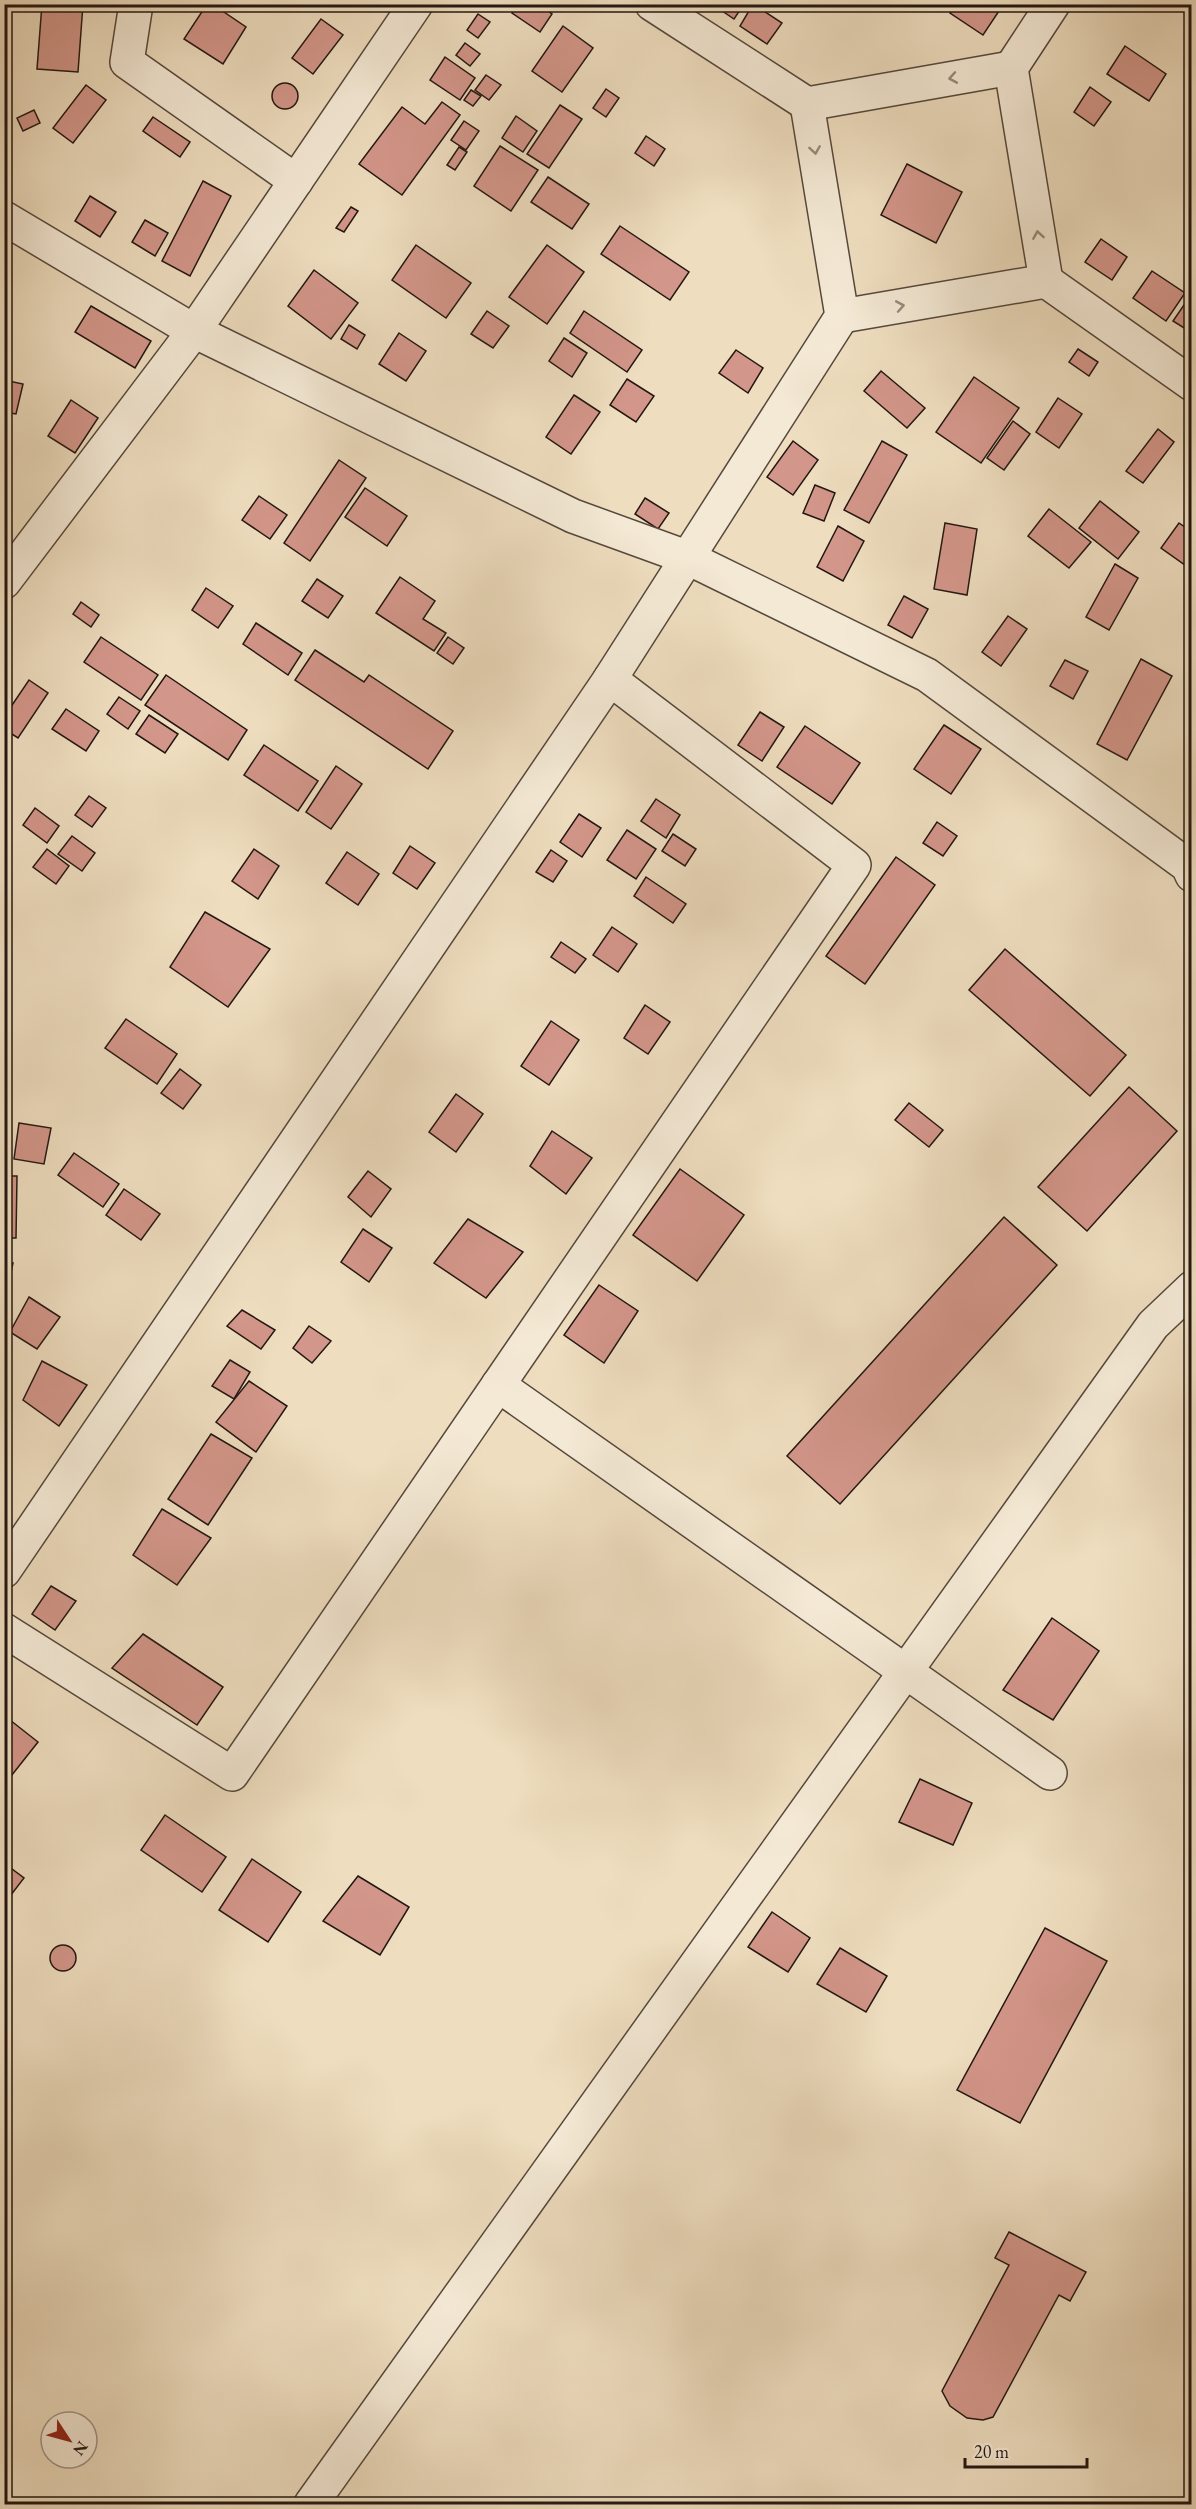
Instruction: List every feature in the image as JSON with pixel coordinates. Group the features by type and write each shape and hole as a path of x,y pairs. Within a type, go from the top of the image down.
{"street":[{"path":"136,4 127,62 296,181"},
{"path":"4,582 194,331 416,4"},
{"path":"652,4 807,104 1011,68"},
{"path":"1046,281 1011,68 1053,4"},
{"path":"4,1571 610,679 842,316 807,104"},
{"path":"4,218 194,331 573,516 686,557 927,675 1188,866 1191,875"},
{"path":"842,316 1046,281 1191,384"},
{"path":"4,1630 232,1774 854,865 610,679"},
{"path":"310,2505 1153,1325 1191,1288"},
{"path":"498,1385 1050,1773"}],"building":[{"path":"42,4 83,4 78,72 37,69"},
{"path":"207,4 212,4 246,27 223,64 184,39"},
{"path":"518,4 539,4 552,14 540,32 512,13"},
{"path":"712,4 744,4 734,19"},
{"path":"753,4 782,23 767,44 740,26"},
{"path":"956,4 989,4 999,11 983,35 950,13"},
{"path":"478,14 490,22 478,38 467,30"},
{"path":"321,19 343,35 313,74 292,58"},
{"path":"563,26 593,48 562,92 532,71"},
{"path":"465,43 480,54 470,66 456,55"},
{"path":"1125,46 1166,74 1149,101 1107,74"},
{"path":"445,57 475,78 460,100 430,80"},
{"path":"486,75 501,85 489,100 475,90"},
{"path":"285,83 294,87 298,96 294,105 285,109 276,105 272,96 276,87"},
{"path":"86,85 106,100 73,143 53,128"},
{"path":"1090,87 1111,102 1094,126 1074,112"},
{"path":"606,89 619,98 606,117 593,108"},
{"path":"471,90 481,96 473,106 464,100"},
{"path":"442,102 460,115 402,195 359,164 402,107 425,124"},
{"path":"560,105 582,119 549,168 527,154"},
{"path":"34,110 40,123 23,131 17,118"},
{"path":"516,116 537,131 523,152 502,138"},
{"path":"153,117 190,142 180,157 143,131"},
{"path":"464,121 479,131 466,150 451,140"},
{"path":"646,136 665,149 654,166 635,153"},
{"path":"500,146 538,170 511,211 474,186"},
{"path":"459,147 467,152 455,170 447,165"},
{"path":"907,164 962,192 936,243 881,215"},
{"path":"548,177 589,204 572,229 531,202"},
{"path":"203,181 231,196 190,276 162,261"},
{"path":"90,196 116,212 100,237 75,221"},
{"path":"351,207 358,211 344,232 336,228"},
{"path":"145,220 168,233 155,256 132,242"},
{"path":"620,226 689,272 670,300 601,254"},
{"path":"1101,239 1127,257 1112,280 1085,262"},
{"path":"416,245 471,283 446,318 392,280"},
{"path":"547,245 584,272 547,324 509,297"},
{"path":"314,270 358,303 331,339 288,306"},
{"path":"1152,271 1185,293 1166,321 1133,298"},
{"path":"1186,302 1192,306 1192,333 1173,321"},
{"path":"91,306 151,341 135,368 75,332"},
{"path":"487,311 509,326 493,348 471,334"},
{"path":"584,311 642,350 627,372 570,333"},
{"path":"349,325 365,335 357,349 341,339"},
{"path":"399,333 426,351 406,381 379,364"},
{"path":"564,338 587,353 572,377 549,361"},
{"path":"1078,349 1098,362 1089,376 1069,362"},
{"path":"736,350 763,368 748,393 719,373"},
{"path":"881,371 925,408 907,428 864,391"},
{"path":"974,377 1019,408 981,463 936,432"},
{"path":"627,379 654,396 636,422 610,405"},
{"path":"4,380 23,384 16,414 4,412"},
{"path":"574,395 600,412 571,454 546,437"},
{"path":"1058,398 1082,414 1059,448 1036,432"},
{"path":"71,400 98,418 75,453 48,436"},
{"path":"1013,421 1030,434 1004,470 987,458"},
{"path":"1158,429 1174,442 1143,483 1126,471"},
{"path":"793,441 818,460 793,495 767,477"},
{"path":"882,441 907,455 869,523 844,510"},
{"path":"339,460 366,478 310,561 284,543"},
{"path":"815,485 835,493 824,521 803,513"},
{"path":"365,488 407,516 387,546 345,517"},
{"path":"259,496 287,515 270,539 242,520"},
{"path":"645,498 669,513 658,529 635,514"},
{"path":"1100,501 1139,532 1118,559 1079,528"},
{"path":"1049,509 1091,542 1069,568 1028,536"},
{"path":"945,523 977,529 967,595 934,589"},
{"path":"1179,523 1192,532 1192,570 1161,548"},
{"path":"838,526 864,541 843,581 817,567"},
{"path":"1115,564 1138,578 1109,630 1086,617"},
{"path":"400,577 435,601 423,619 446,633 434,651 376,613"},
{"path":"317,579 343,596 328,618 302,601"},
{"path":"206,588 233,606 218,628 192,610"},
{"path":"904,596 928,609 912,638 888,625"},
{"path":"81,602 99,615 91,627 73,614"},
{"path":"1008,616 1027,629 1001,666 982,652"},
{"path":"256,623 302,653 288,675 243,644"},
{"path":"101,637 158,675 141,700 84,662"},
{"path":"448,637 464,648 453,664 437,653"},
{"path":"315,650 364,682 369,675 453,731 428,769 295,680"},
{"path":"1141,659 1172,676 1127,760 1097,744"},
{"path":"1065,660 1088,671 1073,699 1050,686"},
{"path":"166,675 247,730 228,760 145,705"},
{"path":"29,680 48,693 18,738 4,729 4,717"},
{"path":"119,697 140,711 128,729 107,714"},
{"path":"66,709 99,731 86,751 52,729"},
{"path":"760,712 784,727 762,761 738,745"},
{"path":"149,715 178,734 165,753 136,734"},
{"path":"944,725 981,749 951,794 914,769"},
{"path":"805,726 860,763 832,804 777,767"},
{"path":"264,745 318,781 298,811 244,775"},
{"path":"336,766 362,784 331,829 306,812"},
{"path":"89,796 106,808 92,827 75,815"},
{"path":"656,799 680,815 666,838 641,821"},
{"path":"35,808 59,826 47,843 23,825"},
{"path":"579,814 601,828 582,857 560,842"},
{"path":"937,822 957,836 943,856 923,843"},
{"path":"627,830 656,849 636,879 607,860"},
{"path":"673,834 696,849 685,866 662,851"},
{"path":"72,836 95,853 82,871 58,854"},
{"path":"410,846 435,863 417,889 393,873"},
{"path":"47,849 69,866 56,884 33,867"},
{"path":"254,849 279,866 258,899 232,881"},
{"path":"551,850 567,861 553,882 536,872"},
{"path":"347,852 379,874 358,905 326,883"},
{"path":"896,857 935,885 865,984 826,956"},
{"path":"646,877 686,904 673,923 634,896"},
{"path":"205,912 270,949 228,1007 170,967"},
{"path":"612,927 637,944 618,972 593,955"},
{"path":"561,942 586,959 575,973 551,957"},
{"path":"1005,949 1126,1055 1090,1096 969,990"},
{"path":"645,1005 670,1022 648,1054 624,1038"},
{"path":"126,1019 177,1054 157,1084 105,1048"},
{"path":"551,1021 579,1040 549,1085 521,1066"},
{"path":"180,1069 201,1085 183,1109 161,1093"},
{"path":"1129,1087 1177,1131 1087,1231 1038,1187"},
{"path":"456,1094 483,1114 456,1152 429,1132"},
{"path":"909,1103 943,1130 929,1147 895,1120"},
{"path":"19,1123 51,1128 44,1164 14,1159"},
{"path":"552,1131 592,1158 566,1194 530,1166"},
{"path":"74,1153 119,1184 103,1207 58,1175"},
{"path":"680,1169 744,1215 697,1281 633,1235"},
{"path":"368,1171 391,1189 371,1217 348,1197"},
{"path":"4,1176 17,1176 16,1238 4,1238"},
{"path":"124,1189 160,1214 141,1240 106,1215"},
{"path":"1004,1217 1057,1265 840,1504 787,1456"},
{"path":"468,1219 523,1252 486,1298 434,1263"},
{"path":"363,1229 392,1248 369,1282 341,1262"},
{"path":"4,1263 13,1263 4,1306"},
{"path":"599,1285 638,1311 604,1363 564,1335"},
{"path":"29,1297 60,1317 37,1349 10,1332"},
{"path":"242,1310 275,1330 261,1349 227,1326"},
{"path":"309,1326 331,1341 312,1363 293,1348"},
{"path":"230,1360 250,1372 234,1399 212,1386"},
{"path":"42,1361 87,1385 59,1426 23,1400"},
{"path":"249,1381 287,1406 256,1452 216,1422"},
{"path":"211,1434 252,1458 208,1525 168,1499"},
{"path":"162,1509 211,1538 177,1585 133,1555"},
{"path":"51,1586 76,1601 55,1630 32,1614"},
{"path":"1052,1618 1099,1651 1053,1720 1003,1690"},
{"path":"143,1634 223,1687 197,1725 112,1668"},
{"path":"10,1720 38,1742 4,1785 4,1728"},
{"path":"920,1779 972,1803 953,1845 899,1822"},
{"path":"165,1815 226,1857 202,1892 141,1850"},
{"path":"252,1859 301,1892 268,1942 219,1910"},
{"path":"4,1863 24,1878 4,1904"},
{"path":"358,1876 409,1907 380,1955 323,1921"},
{"path":"772,1912 810,1938 788,1972 748,1947"},
{"path":"1045,1928 1107,1961 1020,2123 957,2090"},
{"path":"63,1945 72,1949 76,1958 72,1967 63,1971 54,1967 50,1958 54,1949"},
{"path":"840,1948 887,1976 866,2012 817,1984"},
{"path":"1009,2232 1086,2272 1070,2301 1059,2295 993,2417 983,2420 967,2418 950,2406 942,2391 1009,2265 995,2258"}]}
